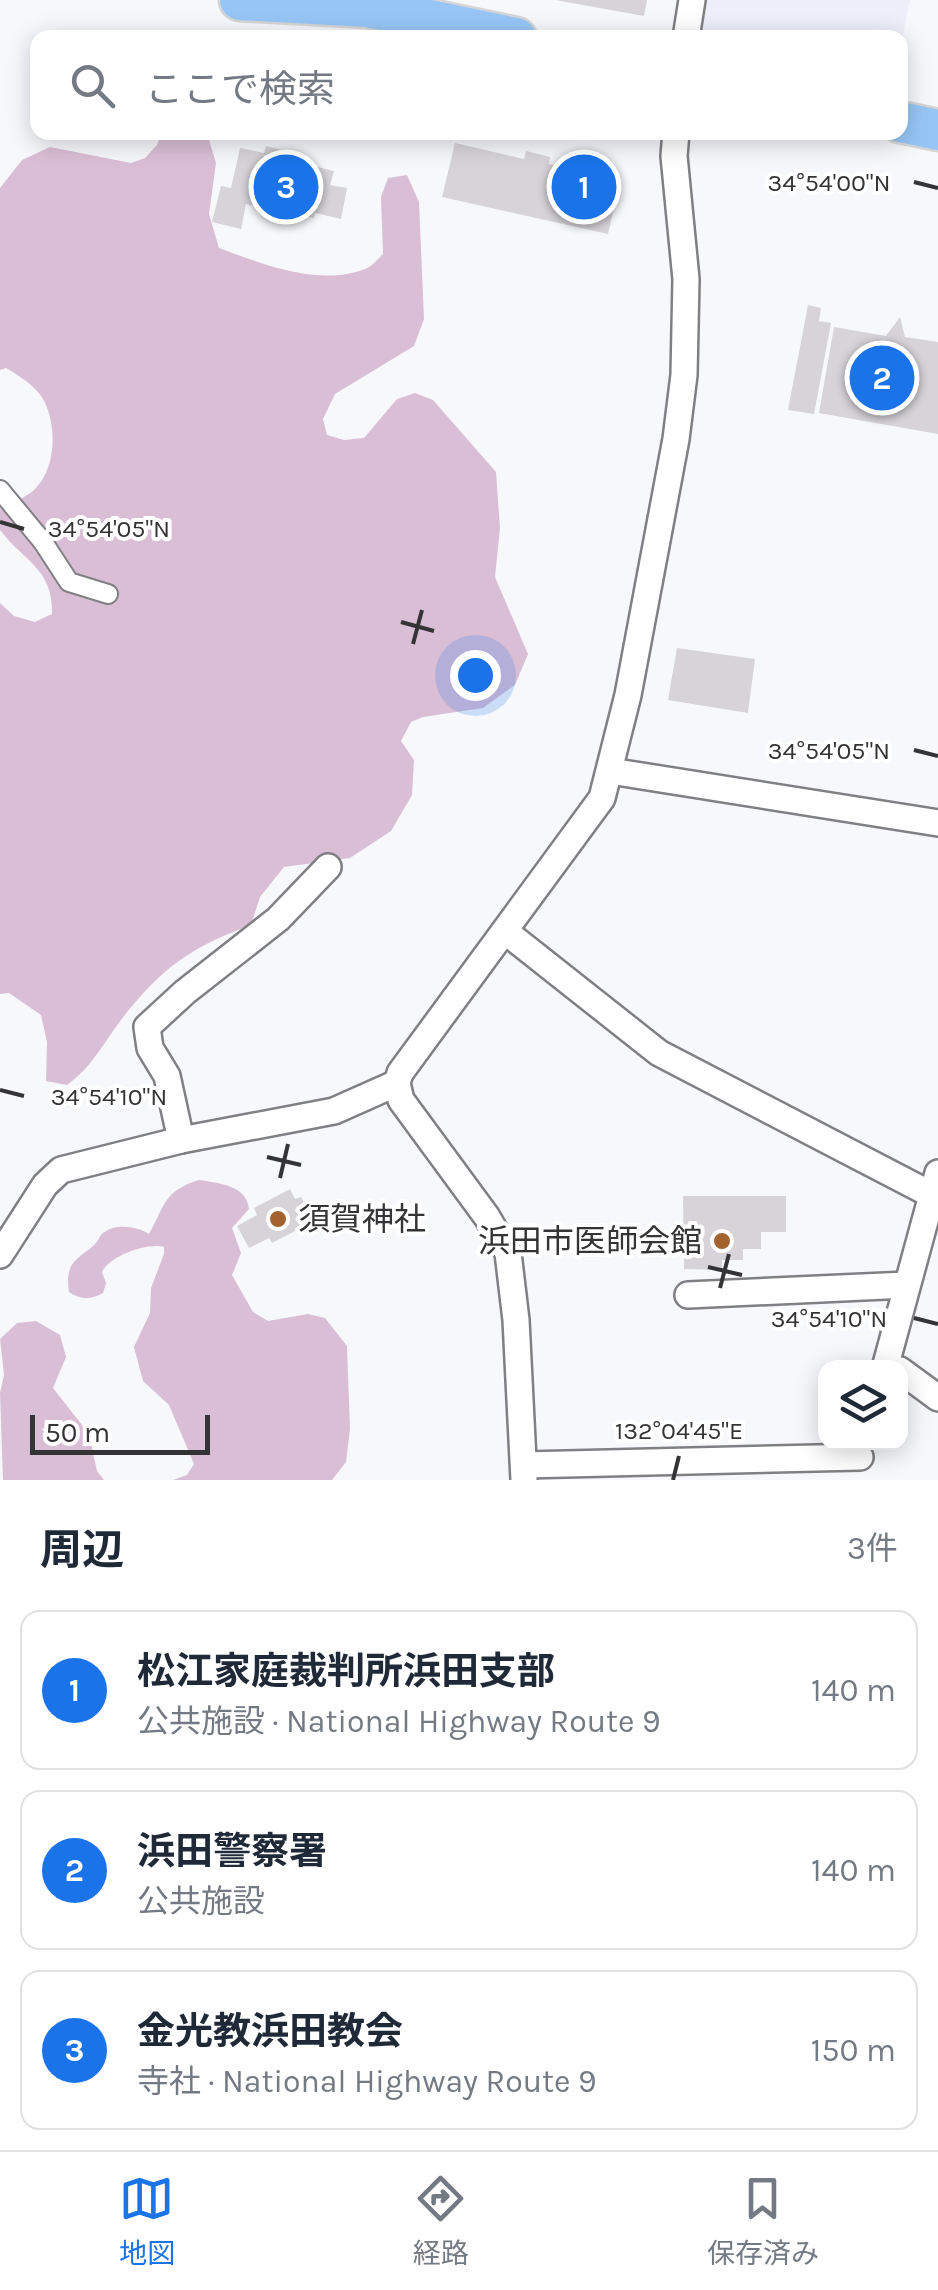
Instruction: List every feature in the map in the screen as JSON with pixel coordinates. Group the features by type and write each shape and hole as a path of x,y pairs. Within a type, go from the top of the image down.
{"highway":[{"path":"240,0 367,7 478,30"},
{"path":"908,124 938,130"}],"street":[{"path":"687,30 692,0"},
{"path":"675,140 686,280 684,375 676,439 610,771 602,798 400,1073 397,1084 401,1100 465,1186 508,1253 516,1320 524,1472 860,1460"},
{"path":"0,490 43,542 69,582 108,594"},
{"path":"610,771 938,823"},
{"path":"181,1140 166,1076 150,1048 148,1027 152,1019 278,918 328,867"},
{"path":"506,932 659,1053 935,1184 907,1285 893,1360"},
{"path":"0,1255 44,1184 61,1170 181,1140 334,1111 397,1084"},
{"path":"688,1295 907,1285"},
{"path":"908,1377 938,1398"}],"shaded area":[{"path":"705,0 910,0 904,30 701,30"},
{"path":"159,140 209,140 216,163 209,214 219,248 310,274 348,274 372,265 383,254 381,197 388,178 407,175 419,202 424,319 414,346 335,394 323,419 327,435 344,440 364,438 397,399 415,393 433,400 496,472 500,528 495,577 528,654 515,685 483,708 411,722 401,741 414,760 412,795 391,831 350,858 284,867 260,897 251,925 194,951 164,973 67,1085 46,1081 47,1042 41,1015 9,993 0,994 0,603 14,616 35,622 52,614 48,586 42,576 0,530 0,509 23,498 42,480 51,457 52,433 48,409 40,394 6,368 0,370 0,188 22,160 50,147 131,163 145,158"},
{"path":"199,1180 237,1190 247,1201 249,1209 232,1228 241,1253 232,1275 253,1312 268,1321 308,1314 325,1318 347,1346 350,1429 346,1462 332,1480 173,1480 187,1475 194,1464 169,1405 143,1381 134,1347 150,1313 151,1288 164,1247 139,1248 112,1261 102,1272 106,1283 103,1293 82,1298 69,1292 73,1264 103,1233 126,1227 149,1234 172,1195"},
{"path":"36,1321 60,1335 66,1357 53,1388 89,1434 97,1471 104,1480 3,1480 0,1393 4,1375 0,1339 17,1323"}],"building":[{"path":"555,0 647,0 644,16"},
{"path":"455,143 524,159 526,151 550,157 549,164 620,181 608,234 442,197"},
{"path":"266,146 293,153 292,161 334,171 330,185 347,188 341,219 292,213 291,220 258,212 259,207 246,204 241,229 212,222 221,186 231,188 240,148 264,153"},
{"path":"808,305 821,308 819,321 831,323 814,414 788,410"},
{"path":"900,317 905,337 938,342 938,434 819,413 834,327 886,336"},
{"path":"677,648 755,659 748,713 668,700"},
{"name":"須賀神社","path":"290,1189 295,1199 301,1197 309,1212 304,1214 309,1224 272,1243 269,1238 249,1248 237,1226 257,1215 254,1208"},
{"name":"浜田市医師会館","path":"683,1196 786,1196 786,1232 761,1232 761,1249 743,1249 743,1260 722,1260 722,1270 684,1269"}],"place":[{"name":"金光教浜田教会","path":"286,187"},
{"name":"松江家庭裁判所浜田支部","path":"584,187"},
{"name":"浜田警察署","path":"882,378"},
{"name":"須賀神社","path":"278,1219"},
{"name":"浜田市医師会館","path":"722,1241"}]}
